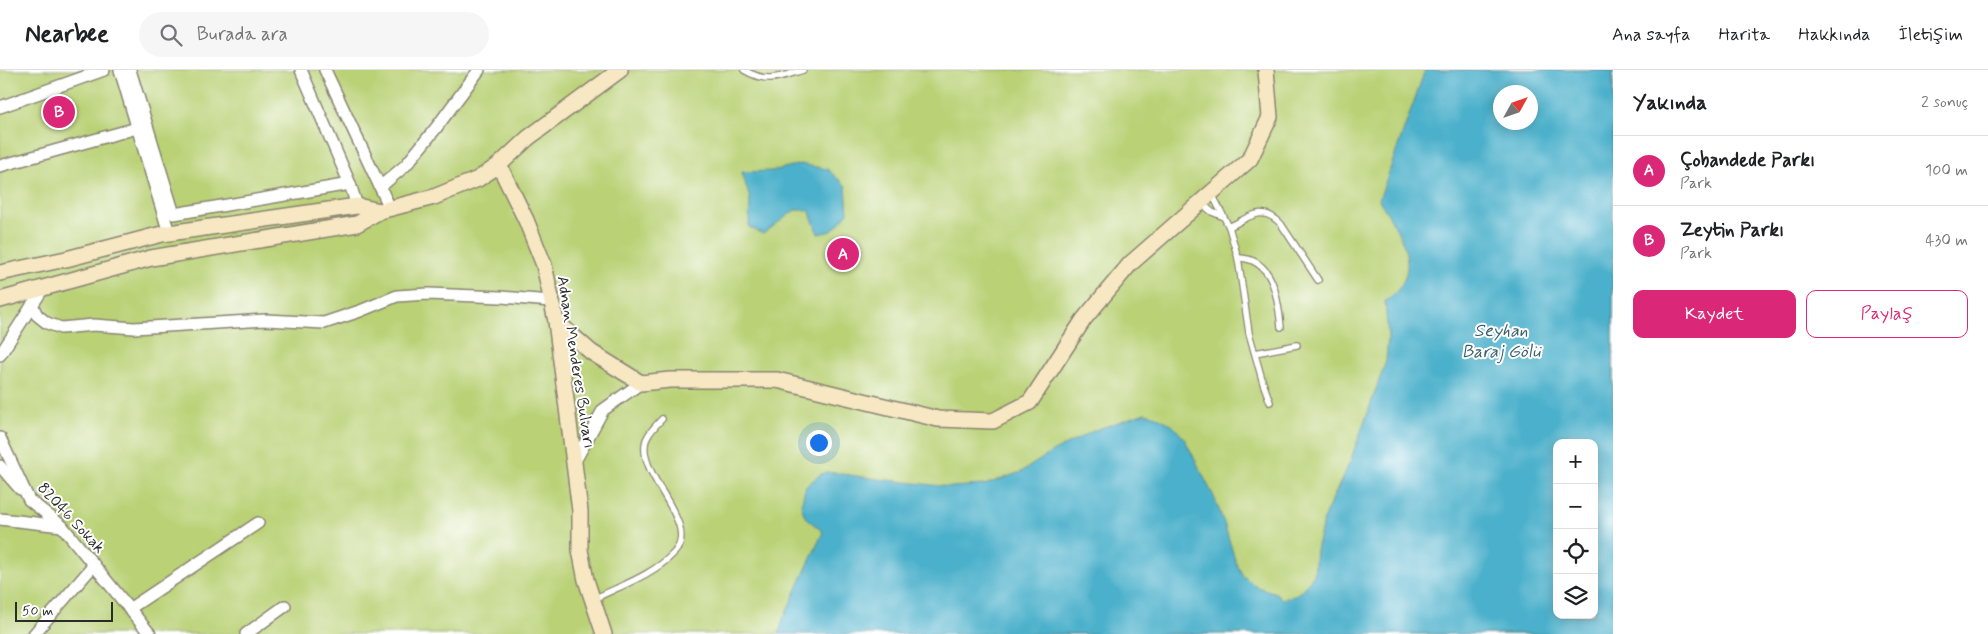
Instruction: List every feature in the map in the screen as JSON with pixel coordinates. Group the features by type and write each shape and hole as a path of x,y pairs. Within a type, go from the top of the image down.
{"main road":[{"path":"0,300 151,258 357,224 385,209 443,193 478,179 499,165 528,138 620,70"},
{"path":"556,321 591,352 641,384 670,380 777,380 938,419 993,421 1030,402 1084,320 1130,264 1250,159 1270,117 1266,70"},
{"name":"Adnan Menderes Bulvarı","path":"499,165 526,220 544,266 556,321 580,511 580,550 586,580 604,634"},
{"path":"0,273 66,259 169,233 357,206 385,209"}],"street":[{"path":"0,107 104,70"},
{"path":"120,70 169,233"},
{"path":"130,70 174,214 350,184"},
{"path":"301,70 350,184 357,206"},
{"path":"380,187 406,165 479,70"},
{"path":"327,71 380,187 385,209"},
{"path":"0,166 138,128"},
{"path":"0,355 44,287"},
{"path":"32,305 37,315 47,323 61,328 94,325 134,328 266,320 324,323 397,296 428,294 501,296 551,301"},
{"path":"574,463 603,410 641,384"},
{"name":"82046 Sokak","path":"0,438 29,500 62,526 150,634"},
{"path":"0,466 29,500"},
{"path":"0,519 62,526"},
{"path":"129,608 258,523"},
{"path":"35,634 94,565"},
{"path":"246,634 285,606"}],"lane":[{"path":"744,70 757,76 777,78 803,70"},
{"path":"1206,198 1212,212 1222,216"},
{"path":"1206,198 1219,205 1222,216 1229,227 1238,258 1249,333 1270,402"},
{"path":"1229,227 1258,214 1266,213 1274,217 1281,224 1318,280"},
{"path":"1238,258 1251,260 1270,276 1278,300 1281,326"},
{"path":"1255,353 1297,345"},
{"path":"592,600 654,568 675,552 678,546 680,529 674,511 652,474 645,453 647,438 662,419"}],"green space":[{"path":"0,70 1613,70 1613,634 0,634"}],"water":[{"name":"Seyhan Baraj Gölü","path":"1425,70 1613,70 1613,634 779,634 783,619 823,532 805,517 801,505 806,486 821,474 828,472 951,487 984,485 1021,472 1052,452 1095,430 1145,413 1154,415 1171,424 1184,438 1214,497 1236,563 1243,576 1257,587 1276,593 1282,599 1294,596 1301,591 1314,575 1316,550 1325,515 1350,462 1386,361 1388,336 1385,301 1398,290 1405,278 1407,265 1406,252 1395,226 1379,200"},
{"path":"800,164 827,169 846,186 848,213 832,231 818,234 809,210 795,210 763,234 749,227 750,199 742,172 772,171"}],"place":[{"name":"Zeytin Parkı","path":"59,112"},
{"name":"Çobandede Parkı","path":"843,254"}]}
